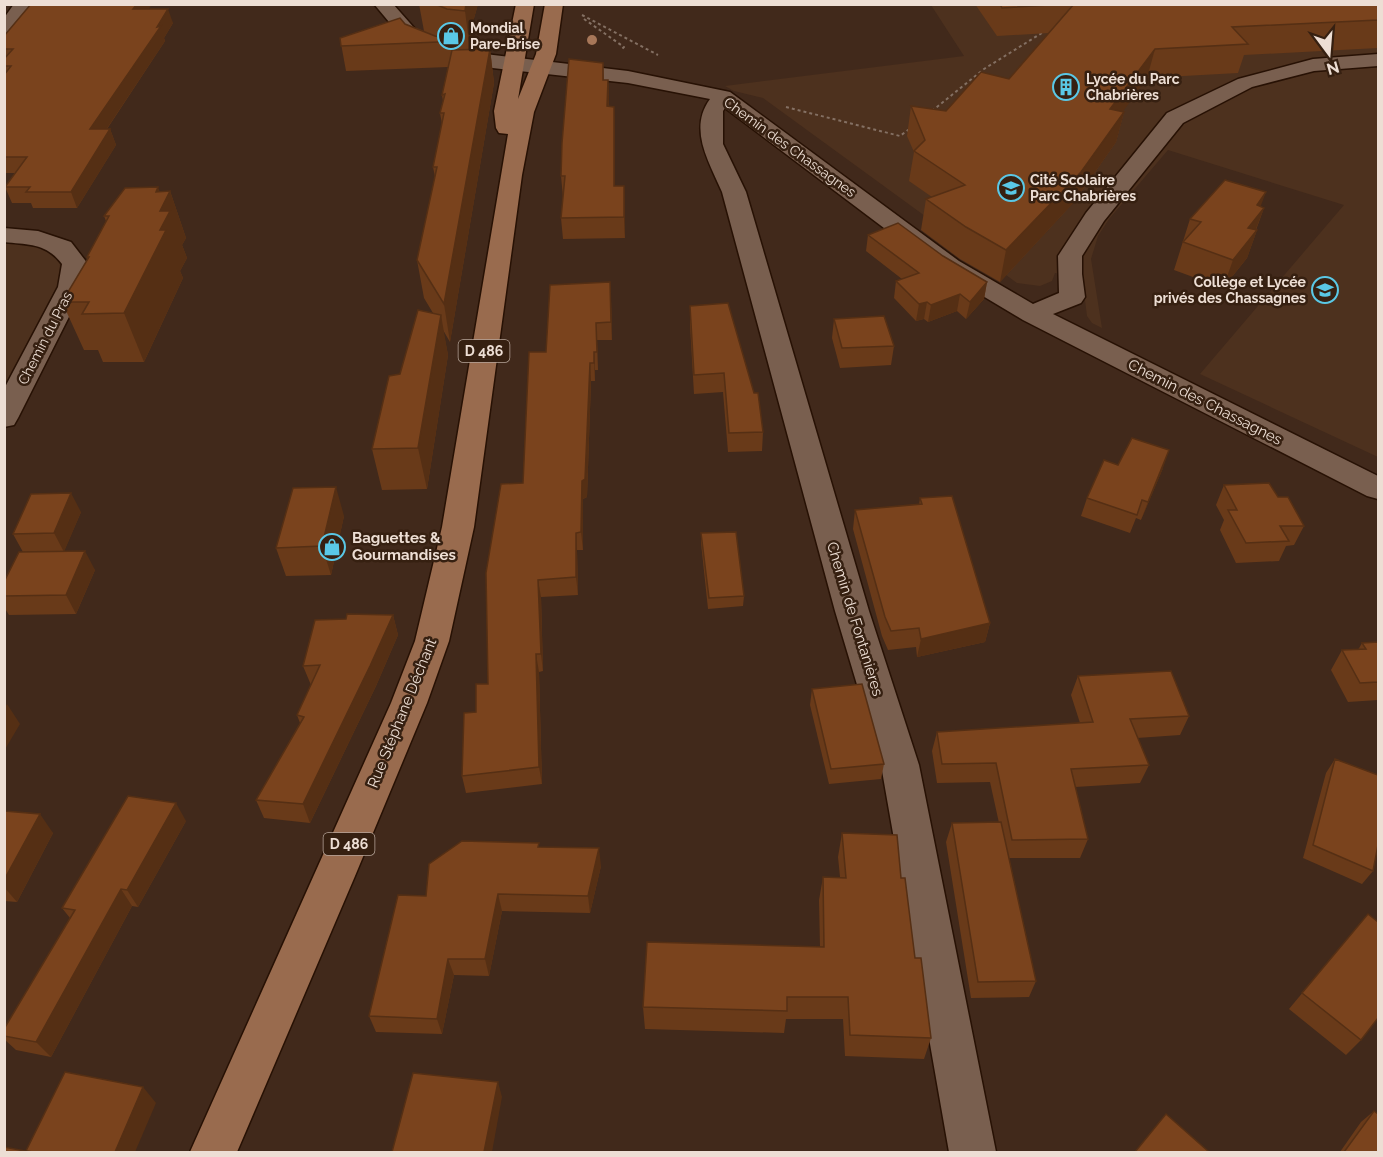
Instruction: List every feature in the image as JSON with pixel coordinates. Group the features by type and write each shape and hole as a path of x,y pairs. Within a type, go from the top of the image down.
{"main road":[{"name":"D 486","path":"514,63 525,4"},
{"name":"D 486","path":"542,66 554,4"},
{"name":"Rue Stéphane Déchant","path":"511,175 505,111 514,63"},
{"name":"Rue Stéphane Déchant","path":"213,1152 409,703 432,640 458,526 511,175 523,112 542,66"}],"street":[{"path":"4,33 24,4"},
{"name":"Chemin des Chassagnes","path":"383,4 406,28 417,44 442,54 472,61 542,66 679,86 723,96 950,266 1032,314 1378,489"},
{"path":"1032,314 1072,297 1069,274 1070,256 1094,218 1175,118 1245,83 1313,64 1378,60"},
{"name":"Chemin de Fontanières","path":"723,96 712,111 712,144 734,192 852,610 900,765 973,1152"},
{"name":"Chemin du Pras","path":"4,235 38,238 62,247 75,264 71,287 4,418"}],"path":[{"path":"578,13 663,58"},
{"path":"587,18 583,20 624,47 616,56"},
{"path":"928,114 984,69 1048,29"},
{"path":"783,107 792,107 900,136 919,122"}],"shaded area":[{"name":"Cité Scolaire Parc Chabrières","path":"931,5 1378,5 1378,457 1200,374 1344,205 1168,150 1109,219 1098,236 1091,259 1102,328 1092,323 1087,316 1082,276 1055,273 1052,281 1040,286 1017,283 763,98 734,91 725,86 964,56"},
{"path":"5,241 35,244 60,260 59,288 5,412"}],"building":[{"path":"31,4 137,4 133,9 168,9 157,27 161,26 90,129 110,129 71,192 26,192 30,187 5,187 27,157 4,157 4,75 11,66 4,66 4,59 13,49 4,49 4,36"},
{"path":"435,4 466,4 465,11 447,9"},
{"path":"1000,4 1064,4 1002,8"},
{"path":"1074,4 1378,4 1378,20 1232,27 1248,44 1155,49 1110,109 1124,112 1081,172 1006,250 966,227 926,199 965,185 914,151 925,140 911,106 946,111 981,72 1009,79"},
{"path":"400,18 405,24 435,36 463,41 341,46 340,38"},
{"path":"490,49 444,304 417,260 437,167 433,167 444,113 440,113 445,94 442,95 452,50"},
{"path":"569,59 603,63 603,80 608,80 607,106 614,107 614,186 624,186 624,217 561,218 565,176 561,176 562,143"},
{"path":"1225,180 1266,192 1257,205 1264,208 1248,228 1257,230 1233,260 1183,242 1201,222 1190,219"},
{"path":"158,187 156,192 170,191 160,211 170,211 160,230 166,230 124,313 82,314 89,302 62,302 89,257 87,257 109,216 104,216 125,188"},
{"path":"898,223 943,256 987,282 970,302 960,294 931,305 927,302 919,304 896,281 919,273 868,235"},
{"path":"610,282 611,322 596,323 597,352 594,352 594,363 590,363 581,532 576,533 576,577 538,580 541,654 536,654 539,767 462,776 464,713 476,712 476,684 488,684 486,573 501,484 523,483 529,352 546,352 550,285"},
{"path":"728,303 754,393 758,393 763,432 729,433 724,373 694,375 690,306"},
{"path":"418,310 441,315 418,448 372,449 389,376 400,374"},
{"path":"884,316 894,346 842,348 834,319"},
{"path":"1132,438 1169,450 1148,502 1142,500 1137,515 1087,498 1104,460 1118,465"},
{"path":"1269,483 1278,497 1288,497 1304,526 1280,526 1289,541 1246,543 1228,510 1237,510 1224,485"},
{"path":"336,487 322,546 276,548 293,488"},
{"path":"71,493 54,533 13,534 31,494"},
{"path":"952,496 990,623 921,639 919,628 891,631 855,510 922,504 920,498"},
{"path":"736,532 744,596 709,598 701,533"},
{"path":"85,551 66,595 4,596 4,582 19,552"},
{"path":"347,614 393,615 303,804 256,800 304,717 297,715 320,665 303,666 315,620 346,619"},
{"path":"1378,642 1378,682 1360,683 1342,650 1366,649 1362,643"},
{"path":"1171,671 1189,716 1130,719 1149,765 1071,769 1088,839 1012,840 996,763 942,764 937,732 1093,722 1078,676"},
{"path":"862,684 884,764 831,769 812,689"},
{"path":"1335,759 1378,775 1378,845 1373,871 1313,845"},
{"path":"128,796 176,803 127,890 121,889 36,1042 4,1036 4,1029 75,910 62,908"},
{"path":"4,811 40,814 4,880"},
{"path":"1001,822 1036,981 978,982 952,823"},
{"path":"842,833 897,835 901,878 905,878 915,958 921,958 931,1038 850,1035 848,997 787,997 787,1011 643,1007 647,942 824,947 823,877 846,878"},
{"path":"462,841 539,843 538,847 599,848 588,896 498,894 485,959 448,959 437,1019 369,1016 398,895 426,896 429,864"},
{"path":"1368,914 1378,922 1378,1018 1361,1040 1302,993"},
{"path":"65,1072 143,1087 115,1152 26,1151"},
{"path":"413,1073 498,1082 484,1152 392,1152"},
{"path":"1374,1111 1378,1114 1378,1152 1344,1152"},
{"path":"1166,1114 1209,1152 1135,1152"},
{"path":"4,1147 30,1152 4,1152"}],"place":[{"name":"Mondial Pare-Brise","path":"451,36"},
{"name":"Lycée du Parc Chabrières","path":"1066,87"},
{"name":"Cité Scolaire Parc Chabrières","path":"1011,188"},
{"name":"Collège et Lycée privés des Chassagnes","path":"1325,290"},
{"name":"Baguettes & Gourmandises","path":"332,547"}]}
